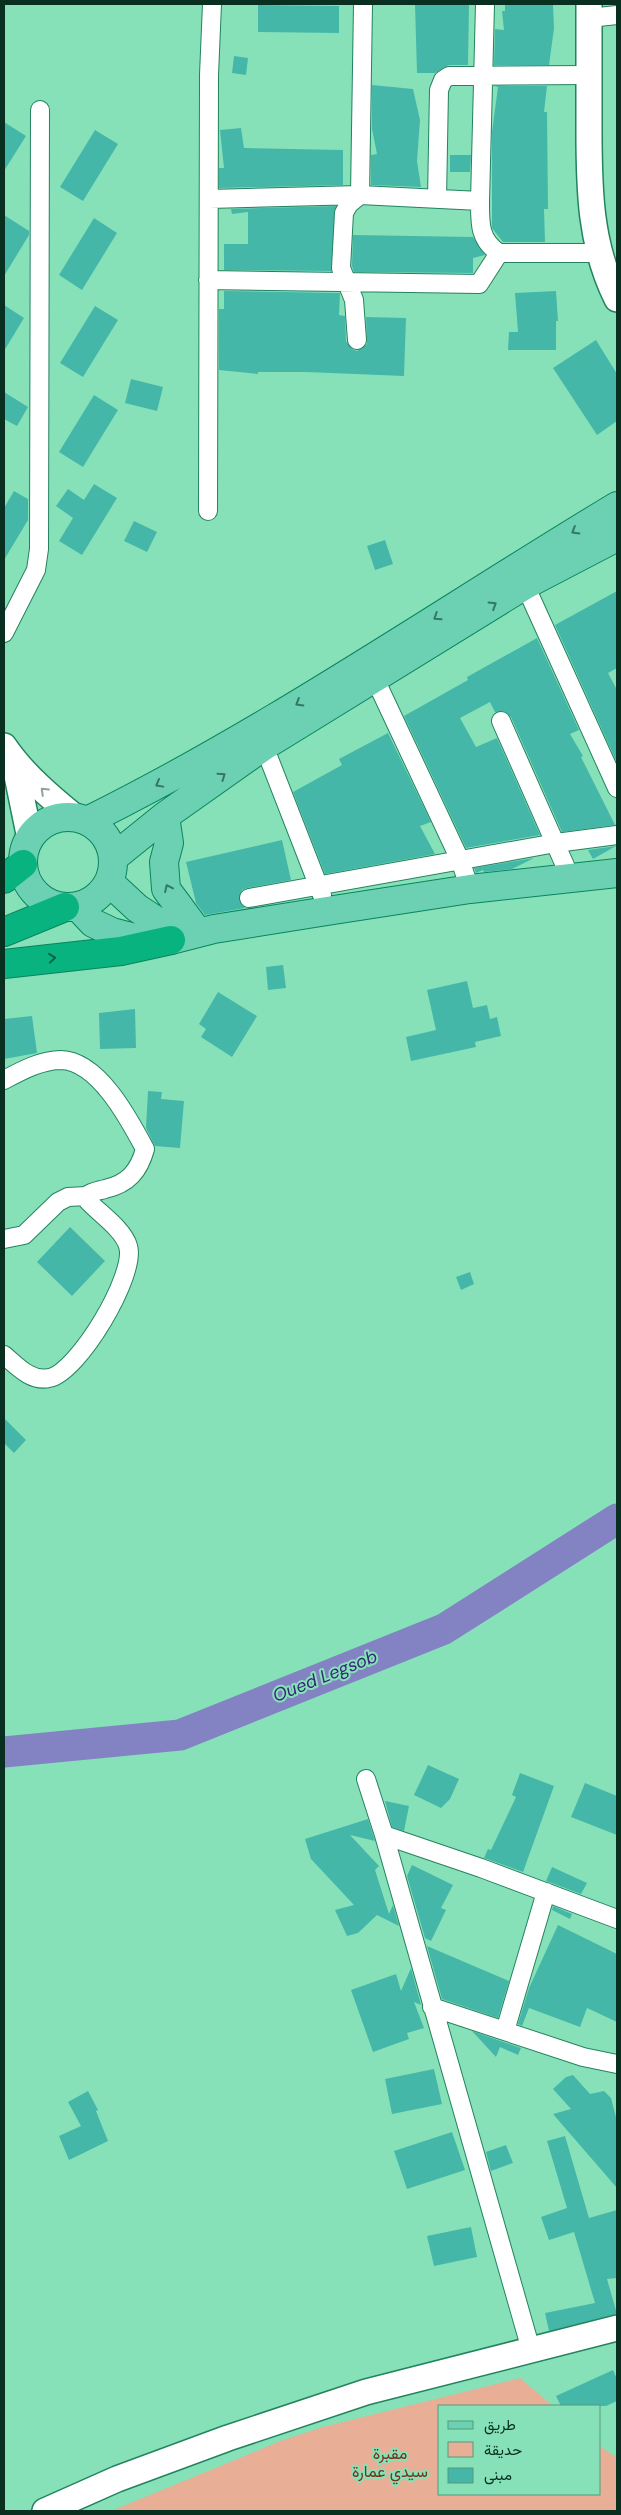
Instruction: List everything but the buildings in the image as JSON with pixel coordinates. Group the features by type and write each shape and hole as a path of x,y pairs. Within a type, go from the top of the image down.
{"highway":[{"path":"4,932 71,907"},
{"path":"4,964 121,951 171,940"}],"main road":[{"path":"589,11 589,186 598,253 617,299"},
{"path":"19,861 38,828 62,817 81,819 216,753 344,676 494,580 617,506"},
{"path":"9,754 19,861 31,888 52,904 71,907 90,902 101,893 111,870 165,816 264,746 375,679 525,584 617,537"},
{"path":"9,754 53,800 105,836 111,846 111,870 137,908 164,926 205,928"},
{"path":"165,816 169,843 164,862 166,889 205,928"},
{"path":"71,907 93,923 112,932 135,938 171,940 205,928 323,898 470,889 617,873"},
{"path":"45,2511 117,2480 210,2445 356,2395 617,2328"}],"street":[{"path":"208,511 208,280 212,4"},
{"path":"357,340 354,300 341,268 344,213 349,204 360,195 363,4"},
{"path":"484,4 480,201 480,220 484,240 499,253 598,253"},
{"path":"589,11 617,15"},
{"path":"437,199 439,90 443,80 449,76 483,78 589,75"},
{"path":"4,633 36,570 39,549 40,110"},
{"path":"210,198 360,195 480,201"},
{"path":"208,280 346,280 478,284 499,253"},
{"path":"525,584 617,788"},
{"path":"375,679 460,860 470,889"},
{"path":"501,721 571,879"},
{"path":"264,746 323,898"},
{"path":"249,898 323,898 460,860 556,843 617,835"},
{"path":"4,1080 42,1062 63,1060 86,1071 112,1094 145,1150 140,1166 122,1183 94,1191 86,1196 68,1197 58,1202 24,1235 4,1239"},
{"path":"4,1355 33,1377 51,1378 69,1366 101,1323 121,1285 129,1248 125,1239 88,1201 86,1196"},
{"path":"366,1779 384,1835 531,2350"},
{"path":"384,1835 617,1919"},
{"path":"505,2031 546,1892"},
{"path":"432,2007 583,2057 617,2064"}],"green space":[{"name":"مقبرة سيدي عمارة","path":"520,2378 552,2405 438,2405 438,2495 601,2495 601,2447 617,2458 617,2511 111,2511 283,2440 323,2427"}],"waterway":[{"name":"Oued Legsob","path":"4,1752 180,1735 444,1629 617,1519"}]}
